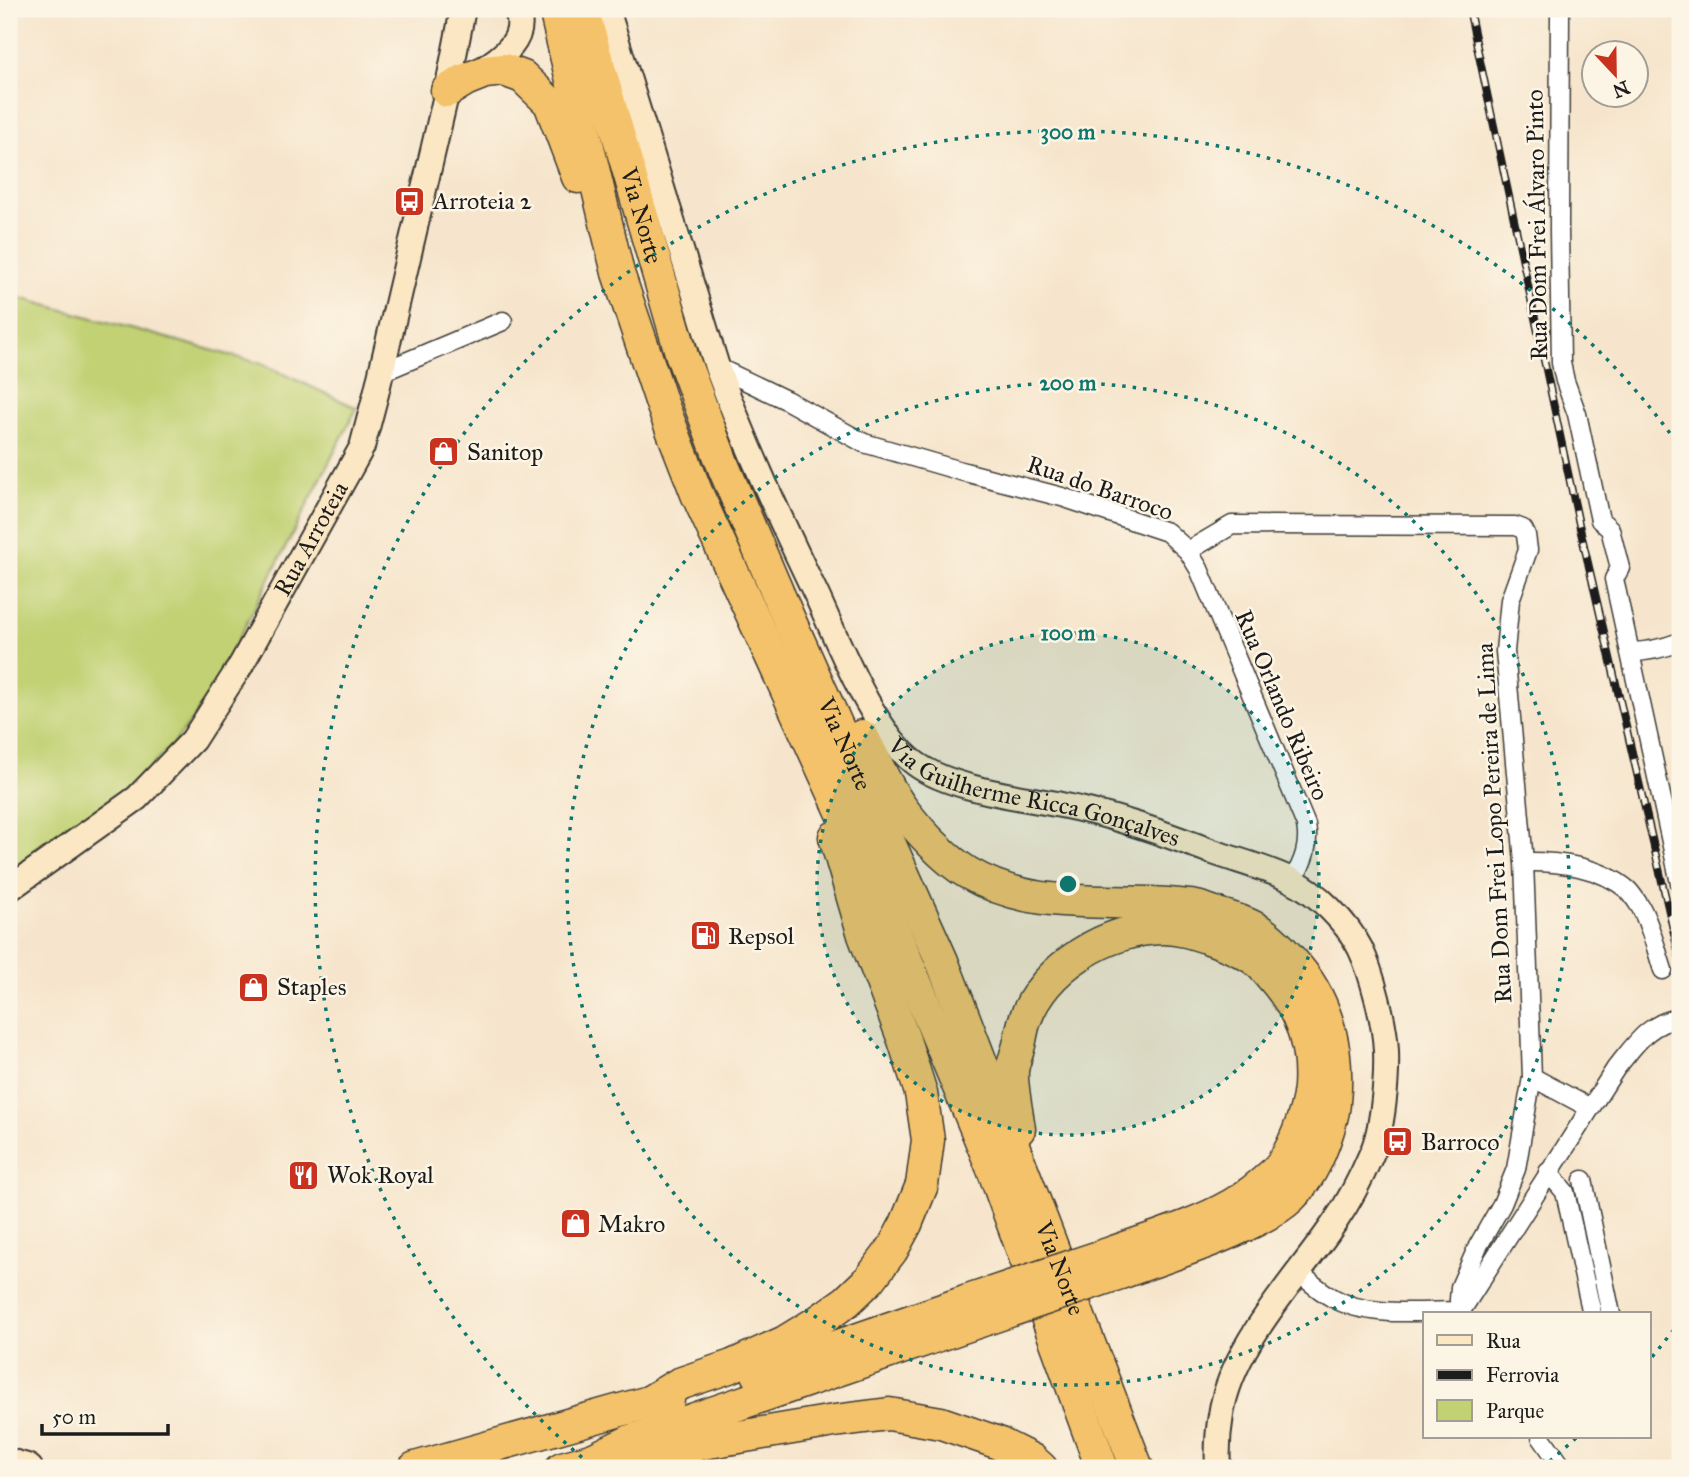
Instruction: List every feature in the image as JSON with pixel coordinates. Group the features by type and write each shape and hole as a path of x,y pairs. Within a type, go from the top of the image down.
{"highway":[{"name":"Via Norte","path":"555,9 618,273 662,404 697,494 867,866 993,1169 1102,1468"},
{"name":"Via Norte","path":"582,9 682,356 724,468 942,961 1137,1468"},
{"path":"456,86 485,72 504,70 523,77 550,103 618,273"},
{"path":"649,1402 679,1384 732,1366 785,1342 847,1301 870,1279 892,1250 906,1224 922,1185 928,1140 921,1093 864,934 839,848 728,562"},
{"path":"562,1468 594,1460 631,1441 972,1312 1118,1262 1238,1229 1271,1212 1290,1198 1305,1180 1323,1146 1334,1108 1336,1090 1333,1047 1327,1022 1307,979 1286,954 1260,931 1192,906 1037,898 998,888 966,872 937,848 900,805 856,726 789,617"},
{"path":"1026,1179 1012,1072 1026,1018 1043,988 1062,968 1082,953 1109,939 1136,931 1163,928 1191,932 1238,950 1258,961 1282,988 1293,1006 1302,1023 1309,1048 1309,1096 1288,1155 1276,1171 1233,1205 1191,1223 1118,1262"},
{"path":"415,1468 649,1402 687,1398 972,1312"},
{"path":"594,1460 634,1461 702,1443 889,1414 941,1423 996,1442 1032,1460 1041,1468"}],"street":[{"name":"Rua Arroteia","path":"9,889 137,797 193,740 241,665 362,447 456,86 463,9"},
{"path":"456,86 497,60 513,45 520,29 516,9"},
{"name":"Via Guilherme Ricca Gonçalves","path":"607,9 717,367 756,466 851,670 884,728 899,748 919,766 950,781 1083,809 1147,827 1293,880 1319,898 1350,931 1361,952 1384,1029 1386,1053 1379,1132 1373,1153 1337,1219 1254,1334 1233,1376 1221,1413 1218,1468"},
{"name":"Rua Dom Frei Álvaro Pinto","path":"1560,9 1561,363 1577,414 1600,520 1610,529 1620,568 1614,579 1680,883"},
{"path":"382,372 503,321"},
{"name":"Rua do Barroco","path":"717,367 786,400 864,443 1062,497 1167,532 1188,551 1232,525 1515,526 1523,529"},
{"name":"Rua Dom Frei Lopo Pereira de Lima","path":"1461,1312 1460,1287 1478,1246 1502,1204 1516,1168 1532,1077 1524,862 1506,651 1510,600 1528,550 1523,529"},
{"name":"Rua Orlando Ribeiro","path":"1188,551 1199,569 1306,825 1307,847 1293,880"},
{"path":"1630,652 1663,648 1680,642"},
{"path":"1524,862 1547,861 1587,869 1630,892 1643,911 1663,970"},
{"path":"1462,1312 1616,1068 1644,1034 1667,1020 1680,1017"},
{"path":"1532,1077 1590,1108"},
{"path":"1548,1172 1566,1192 1592,1312"},
{"path":"1583,1180 1611,1312"},
{"path":"1577,1246 1596,1243"},
{"path":"1298,1272 1335,1299 1355,1307 1423,1312"},
{"path":"1542,1438 1563,1468"},
{"path":"9,1460 30,1468"}],"green space":[{"path":"9,295 262,364 357,408 218,679 197,713 175,742 126,789 9,872"}],"railway":[{"path":"1469,9 1579,524 1680,959"}],"place":[{"name":"Arroteia 2","path":"410,201"},
{"name":"Sanitop","path":"444,452"},
{"name":"Repsol","path":"705,936"},
{"name":"Staples","path":"254,987"},
{"name":"Barroco","path":"1398,1142"},
{"name":"Wok Royal","path":"304,1175"},
{"name":"Makro","path":"575,1224"}]}
